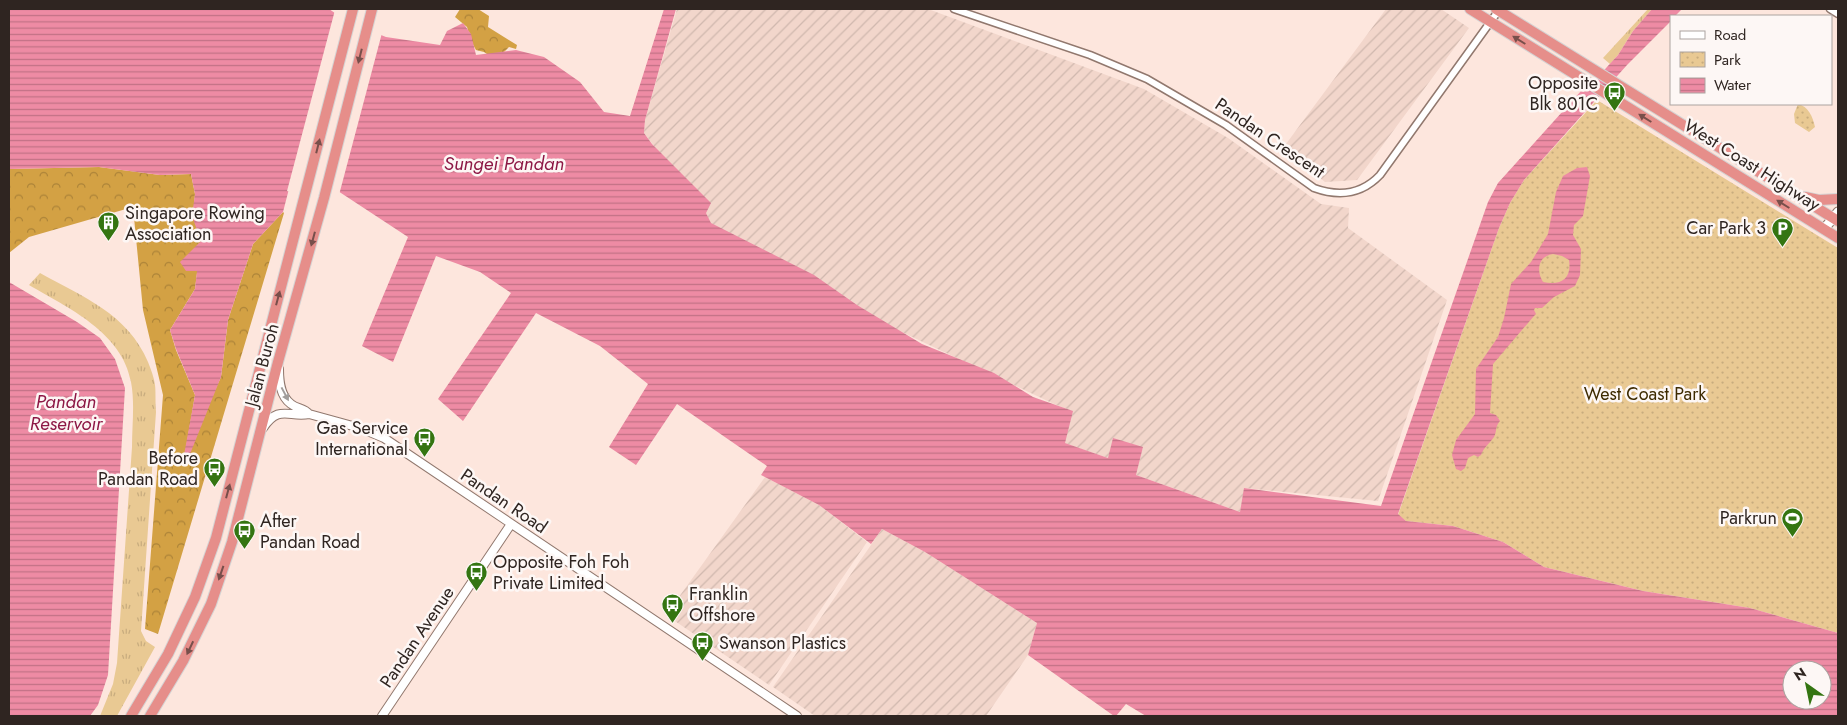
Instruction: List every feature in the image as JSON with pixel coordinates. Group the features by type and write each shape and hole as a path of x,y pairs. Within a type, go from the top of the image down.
{"highway":[{"name":"Jalan Buroh","path":"131,716 168,654 195,597 216,538 353,9"},
{"name":"Jalan Buroh","path":"150,716 184,662 211,604 232,542 278,362 324,198 372,9"},
{"name":"West Coast Highway","path":"1470,9 1831,233"},
{"name":"West Coast Highway","path":"1498,10 1796,196 1837,219"},
{"path":"1796,196 1819,200 1838,199"}],"main road":[{"path":"1831,233 1837,219"}],"street":[{"name":"Pandan Crescent","path":"954,9 1090,55 1147,79 1226,125 1314,188 1331,193 1351,193 1375,181 1498,10"},
{"path":"1830,9 1838,14"},
{"name":"Pandan Road","path":"278,362 280,384 287,400 291,405 305,410 309,414"},
{"name":"Pandan Road","path":"261,432 268,421 279,414 288,412 309,414 355,426 384,438 797,716"},
{"name":"Pandan Avenue","path":"382,716 511,524"}],"shaded area":[{"path":"677,9 928,9 1144,89 1228,138 1321,204 1349,208 1348,228 1447,300 1378,501 1245,488 1240,512 1136,475 1143,447 1108,458 1064,443 1072,411 870,317 710,223 706,213 644,133 645,120"},
{"path":"1386,9 1441,9 1469,28 1357,180 1325,182 1283,148"},
{"path":"765,477 819,505 867,542 769,685 666,615"},
{"path":"882,529 925,552 1037,623 1028,655 986,716 815,716 773,687"}],"green space":[{"path":"460,9 478,9 489,16 488,27 517,45 516,49 509,47 500,56 493,58 484,52 476,50 467,27 455,17"},
{"path":"1648,9 1652,9 1633,31 1610,64 1603,58"},
{"name":"West Coast Park","path":"1597,100 1838,248 1838,633 1750,608 1643,591 1544,567 1503,542 1453,526 1406,521 1398,515 1499,228 1510,203 1524,180"},
{"path":"1798,105 1802,105 1810,112 1815,127 1809,132 1795,123 1794,114"},
{"path":"99,167 160,175 191,174 195,194 193,216 201,241 195,289 170,330 176,350 195,395 185,454 221,377 228,320 253,244 284,213 158,634 145,629 163,395 143,310 133,207 29,237 9,253 9,169"},
{"path":"40,273 103,308 129,331 148,362 155,382 156,412 141,631 146,641 155,647 117,716 100,716 113,684 117,663 132,447 133,406 131,382 126,364 117,349 105,335 76,313 29,285"}],"water":[{"name":"Sungei Pandan","path":"9,9 329,9 348,22 386,37 440,45 447,31 463,23 471,34 476,55 516,50 544,57 580,82 604,112 630,116 664,9 676,9 645,120 644,133 652,144 711,203 706,213 711,223 814,275 857,305 922,344 994,373 1033,397 1073,411 1065,443 1108,458 1113,438 1143,447 1136,475 1240,512 1244,488 1381,506 1488,202 1498,183 1581,91 1584,92 1618,55 1633,31 1652,9 1682,9 1676,15 1670,15 1670,22 1627,65 1524,180 1510,203 1499,228 1398,514 1406,521 1453,526 1503,542 1544,567 1643,591 1750,608 1838,633 1838,716 1146,716 1126,704 1114,716 1028,655 1037,623 925,552 882,529 871,544 819,505 761,475 767,466 677,404 636,465 609,447 648,384 600,346 536,313 463,421 438,399 511,293 480,272 436,256 393,362 362,346 408,237 309,172 291,181 283,212 253,244 228,320 221,377 190,454 184,455 195,395 170,330 195,289 197,271 186,271 180,262 201,241 192,216 195,194 191,174 160,175 99,167 9,169"},
{"path":"1587,167 1590,176 1583,216 1574,225 1573,235 1581,249 1580,275 1575,286 1554,297 1542,308 1535,308 1536,314 1493,364 1490,413 1496,415 1500,421 1494,437 1481,455 1478,457 1474,455 1468,458 1465,468 1461,471 1456,469 1452,455 1456,440 1475,414 1476,369 1498,337 1511,284 1531,262 1548,234 1556,192 1563,176 1577,168","holes":["1548,255 1562,256 1569,260 1567,276 1560,282 1543,282 1539,269 1541,261"]},
{"name":"Pandan Reservoir","path":"9,282 77,322 100,338 115,359 125,388 108,675 98,705 90,716 9,716"}],"pier":[{"path":"335,10 349,20 382,33 339,195 309,174 293,183 291,192 287,191"}],"place":[{"name":"Opposite Blk 801C","path":"1614,112"},
{"name":"Singapore Rowing Association","path":"109,242"},
{"name":"Car Park 3","path":"1782,247"},
{"name":"Gas Service International","path":"424,457"},
{"name":"Before Pandan Road","path":"214,487"},
{"name":"Parkrun","path":"1793,537"},
{"name":"After Pandan Road","path":"244,550"},
{"name":"Opposite Foh Foh Private Limited","path":"477,591"},
{"name":"Franklin Offshore","path":"673,623"},
{"name":"Swanson Plastics","path":"703,662"}]}
